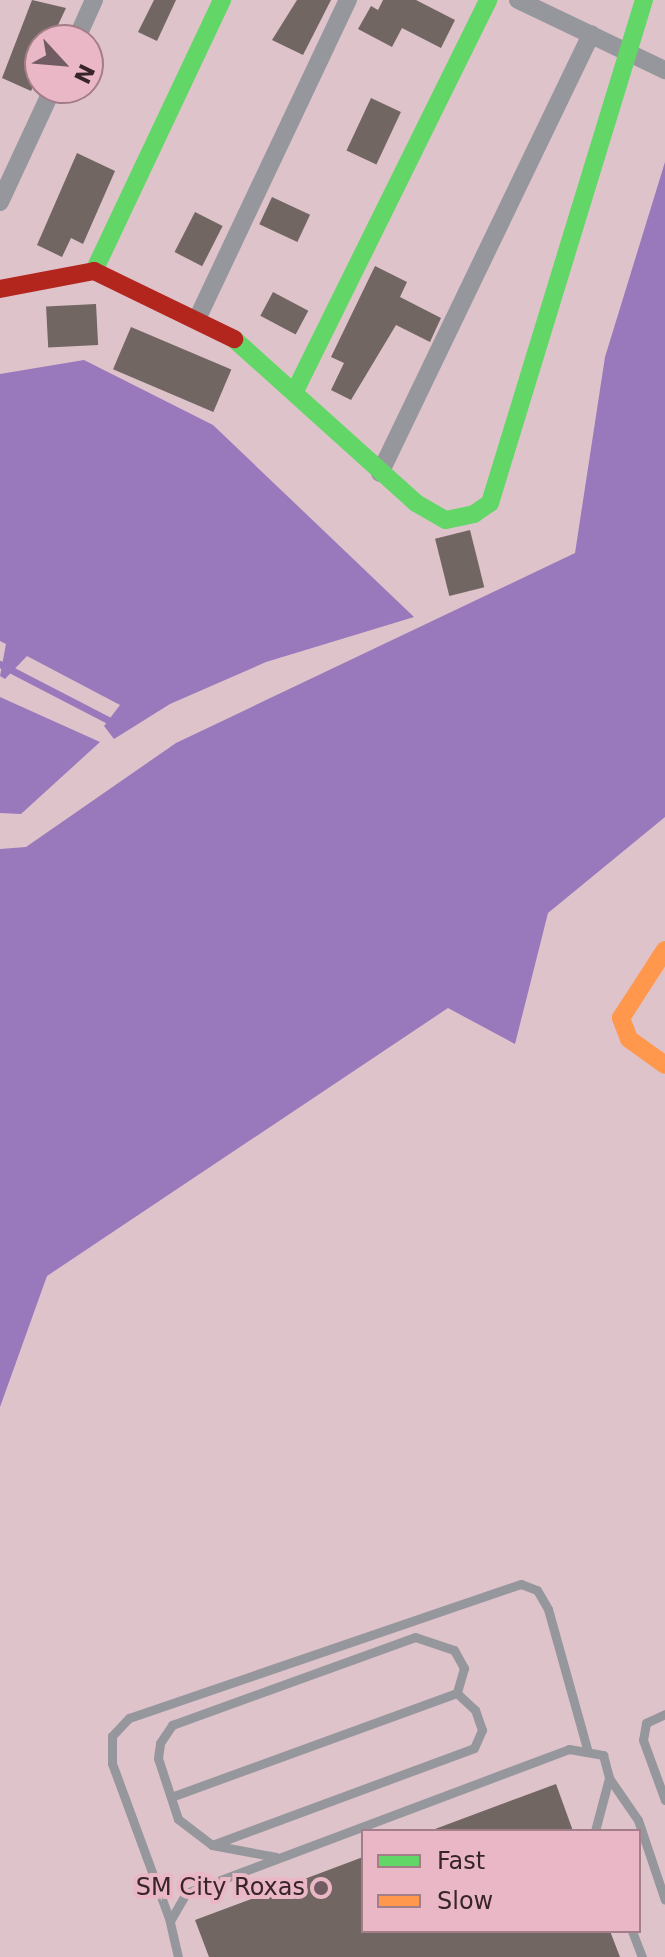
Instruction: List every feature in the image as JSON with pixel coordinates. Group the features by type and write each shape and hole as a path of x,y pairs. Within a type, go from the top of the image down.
{"street":[{"path":"83,24 94,0"},
{"path":"94,271 222,0"},
{"path":"198,317 348,0"},
{"path":"296,389 488,0"},
{"path":"518,0 665,70"},
{"path":"0,289 94,271 198,317 245,345 296,389 380,473 440,518 465,518 490,503 644,0"},
{"path":"380,473 591,34"},
{"path":"0,202 46,104"},
{"path":"665,950 645,974 621,1018 629,1039 665,1065"}],"lane":[{"path":"178,1957 170,1921 112,1763 112,1736 129,1718 521,1584 537,1590 548,1609 587,1749"},
{"path":"280,1857 212,1845 178,1819 158,1758 160,1743 172,1725 415,1637 454,1650 464,1668 457,1693"},
{"path":"171,1797 457,1693"},
{"path":"212,1845 474,1748 482,1730 475,1710 457,1693"},
{"path":"665,1714 646,1723 643,1740 665,1800"},
{"path":"170,1921 186,1893 569,1749 587,1749 603,1755 609,1778 638,1820 662,1879 665,1900"},
{"path":"596,1829 609,1778"},
{"path":"633,1933 642,1957"}],"shaded area":[{"path":"665,162 665,817 548,913 515,1044 448,1008 47,1276 0,1407 0,849 26,847 176,743 575,553 605,357"},
{"path":"84,360 213,425 414,617 266,662 170,704 114,739 104,726 120,705 27,656 5,679 0,676 6,644 0,641 0,374"},
{"path":"0,697 100,742 21,814 0,813"}],"building":[{"path":"32,0 66,8 58,24 24,24 24,88 2,78"},
{"path":"154,0 176,0 157,41 138,32"},
{"path":"297,0 331,0 303,55 272,40"},
{"path":"383,0 416,0 455,20 441,48 402,28 392,47 358,29 371,6 378,10"},
{"path":"371,98 401,112 376,165 346,151"},
{"path":"77,153 115,171 83,244 71,238 62,257 37,245"},
{"path":"272,197 310,215 297,242 259,224"},
{"path":"195,212 223,226 202,266 175,252"},
{"path":"375,266 407,282 400,297 441,318 430,342 396,325 351,400 331,390 344,363 331,357"},
{"path":"273,292 308,311 296,335 260,316"},
{"path":"96,304 98,345 48,348 46,307"},
{"path":"131,327 231,370 213,412 113,369"},
{"path":"470,530 484,587 449,596 435,539"},
{"path":"556,1784 572,1829 435,1829"},
{"name":"SM City Roxas","path":"361,1858 361,1933 611,1933 620,1957 209,1957 195,1920"}],"waterway":[{"path":"0,664 114,723"}],"traffic: fast":[{"path":"94,271 222,0"},
{"path":"296,389 488,0"},
{"path":"234,339 416,503 446,520 474,514 490,503 644,0"}],"traffic: slow":[{"path":"665,950 621,1018 629,1039 665,1065"}],"traffic: jam":[{"path":"0,289 94,271 234,339"}],"place":[{"name":"SM City Roxas","path":"321,1888"}]}
